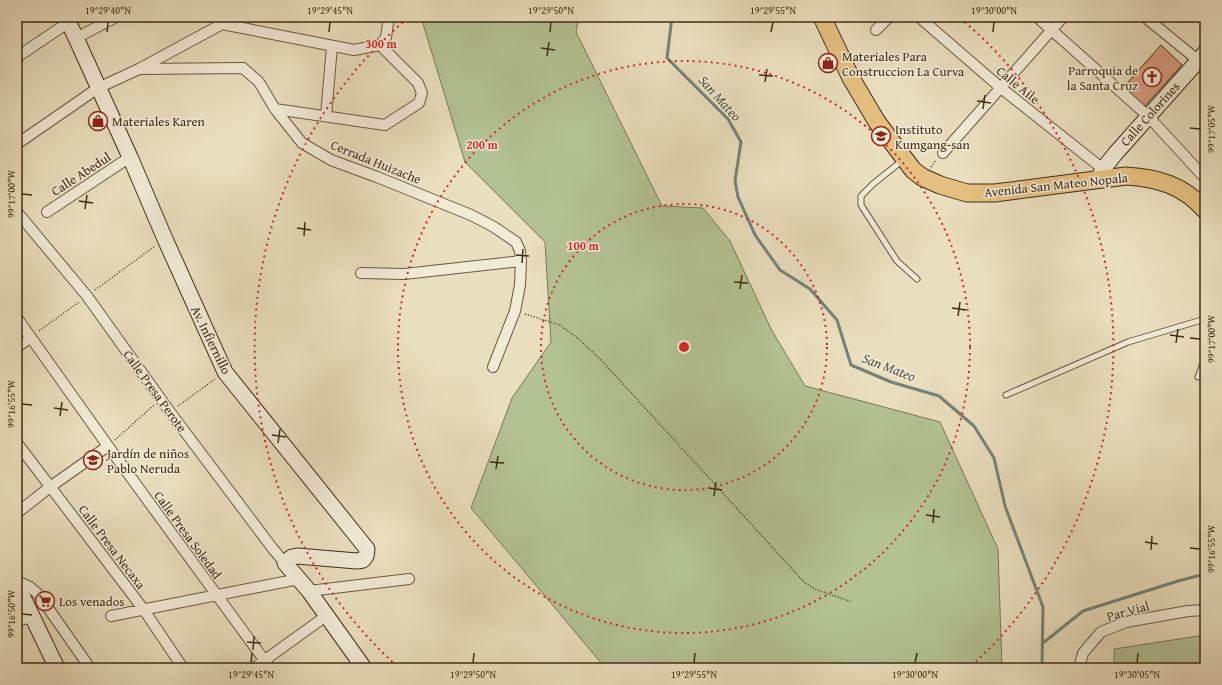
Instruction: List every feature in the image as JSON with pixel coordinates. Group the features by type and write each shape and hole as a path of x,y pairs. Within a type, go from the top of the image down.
{"main road":[{"name":"Avenida San Mateo Nopala","path":"822,17 851,78 877,122 904,159 913,170 922,177 940,185 968,193 995,193 1050,186 1101,174 1146,177 1172,185 1203,203"}],"street":[{"path":"76,38 116,17"},
{"path":"17,144 98,88 139,69 222,24 354,50 380,45 386,37 389,17"},
{"path":"876,30 889,17"},
{"name":"Calle Aile","path":"919,17 1101,174"},
{"path":"1037,17 1148,116 1205,178"},
{"path":"943,153 1063,17"},
{"path":"1145,17 1203,60"},
{"path":"17,57 67,20"},
{"name":"Av. Infiernillo","path":"67,20 225,372 367,549 366,556 363,560 357,561 297,556 292,557 285,563"},
{"path":"275,109 385,124 419,103 422,93 418,84 380,45"},
{"path":"326,116 332,46"},
{"name":"Calle Colorines","path":"1101,174 1148,116 1203,60"},
{"name":"Cerrada Huizache","path":"139,69 243,68 259,82 275,109 302,143 331,160 471,215 494,227 516,242 520,251 521,261 520,285 515,311 493,367"},
{"name":"Calle Abedul","path":"47,212 130,158"},
{"name":"Calle Presa Perote","path":"17,212 87,296 170,412 273,549 300,579 364,668"},
{"path":"361,273 404,274 521,261"},
{"name":"Calle Presa Soledad","path":"17,318 108,446 267,664"},
{"path":"17,347 30,338"},
{"name":"Calle Presa Necaxa","path":"17,443 144,610 183,668"},
{"path":"17,513 50,487 108,446"},
{"path":"110,616 300,579"},
{"path":"309,591 409,579"},
{"path":"17,581 30,587 39,595 90,668"},
{"path":"17,586 57,668"},
{"name":"Par Vial","path":"1079,668 1083,653 1101,632 1126,622 1188,611 1205,610"},
{"path":"254,668 267,664 326,616"},
{"path":"17,621 32,617"}],"lane":[{"path":"904,159 873,184 861,196 861,205 897,261 917,279"},
{"path":"1006,394 1128,342 1205,319"},
{"path":"1198,377 1205,358"}],"path":[{"path":"922,177 943,153"},
{"path":"30,338 165,239"},
{"path":"515,311 560,325 581,341 603,362 805,583 817,590 852,602"},
{"path":"170,412 225,372"},
{"path":"108,446 161,399"}],"green space":[{"path":"421,17 579,17 576,32 662,206 703,208 730,241 771,329 805,386 940,422 998,549 1002,668 608,668 602,664 471,508 512,398 551,342 545,242 465,162"},
{"path":"1205,635 1205,668 1114,668 1114,649"}],"building":[{"name":"Parroquia de la Santa Cruz","path":"1161,45 1182,65 1143,108 1122,89"}],"waterway":[{"name":"San Mateo","path":"672,17 667,58 728,119 741,142 735,181 738,197 755,235 780,270 810,289 837,320 851,365 891,382 939,396 974,426 994,458 1005,506 1043,607 1042,668"},
{"path":"1043,643 1083,611 1205,574"}],"place":[{"name":"Materiales Para Construccion La Curva","path":"828,63"},
{"name":"Parroquia de la Santa Cruz","path":"1152,77"},
{"name":"Materiales Karen","path":"98,121"},
{"name":"Instituto Kumgang-san","path":"881,136"},
{"name":"Jardín de niños Pablo Neruda","path":"93,460"},
{"name":"Los venados","path":"45,601"}]}
